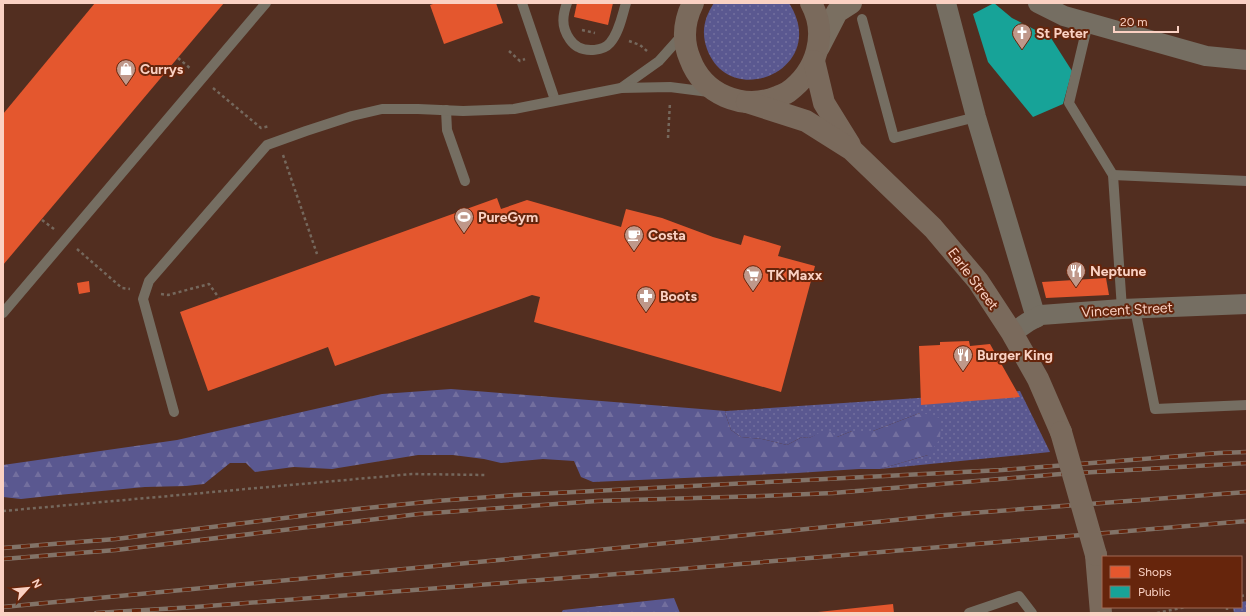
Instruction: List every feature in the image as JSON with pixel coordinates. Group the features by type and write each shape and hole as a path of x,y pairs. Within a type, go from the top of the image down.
{"main road":[{"path":"694,3 688,13 685,32 686,50 693,67 703,81 717,93"},
{"name":"Earle Street","path":"811,3 815,11 819,28 816,54 824,103 852,150"},
{"path":"747,102 768,100 787,92 803,79 816,54"},
{"name":"Earle Street","path":"717,93 732,99 747,102 806,121 852,150 933,228 978,281 1012,333 1038,379 1061,432 1096,555 1100,613"}],"street":[{"path":"946,3 976,117 1036,318"},
{"path":"1038,3 1064,16 1206,56 1247,60"},
{"path":"816,54 837,12 857,11"},
{"name":"Vincent Street","path":"1012,333 1041,315 1128,309 1247,304"}],"lane":[{"path":"3,313 266,3"},
{"path":"522,3 555,100"},
{"path":"567,3 564,11 564,29 570,40 578,47 597,50 609,45 614,37 626,3"},
{"path":"857,11 894,138 976,117"},
{"path":"1088,23 1069,104 1114,175 1128,309 1155,409 1247,405"},
{"path":"621,88 659,61 685,32"},
{"path":"174,412 143,299 149,281 267,145 352,116 382,109 463,111 514,109 621,88 670,87 717,93"},
{"path":"446,110 447,130 465,181"},
{"path":"1114,175 1247,181"},
{"path":"969,613 1019,596 1032,613"}],"path":[{"path":"653,48 649,53 659,61"},
{"path":"668,138 670,87"},
{"path":"42,220 122,288 168,295 209,284 219,298"},
{"path":"3,511 412,474 486,474"},
{"path":"1157,613 1181,608"}],"green space":[{"path":"714,3 789,3 798,27 797,47 788,63 772,74 754,80 735,78 719,68 707,49 704,37 704,25"},
{"path":"451,389 726,411 725,413 731,430 741,437 762,439 787,445 802,437 809,438 827,429 837,437 852,431 873,431 920,413 932,415 941,419 940,439 928,455 880,469 593,482 581,477 574,461 543,459 501,463 453,455 418,455 332,469 294,467 255,472 246,463 230,463 204,484 145,487 21,499 3,497 3,465 177,440 382,394"},
{"path":"1020,391 1050,452 880,469 928,455 920,413 873,431 852,431 837,437 816,435 809,438 802,437 787,445 762,439 741,437 731,430 725,413 726,411"},
{"path":"674,598 680,613 561,613 563,610"},
{"path":"1247,601 1247,613 1234,613 1233,608 1242,608 1242,602"}],"building: Shops":[{"path":"95,3 224,3 3,265 3,114"},
{"path":"436,3 496,3 503,23 444,44 430,5"},
{"path":"577,3 613,3 608,25 574,17"},
{"path":"497,198 501,209 527,200 621,227 626,209 662,218 713,237 741,245 744,235 781,246 778,256 815,266 781,392 534,322 540,297 532,295 335,366 328,347 208,391 180,312"},
{"name":"Neptune","path":"1106,278 1109,295 1046,298 1042,282"},
{"path":"89,281 90,292 79,294 77,283"},
{"name":"Burger King","path":"969,341 970,346 990,344 1020,397 921,405 919,346 940,345 940,342"},
{"path":"893,604 894,613 818,613 818,612"}],"building: Public":[{"name":"St Peter","path":"994,3 1012,18 1051,38 1072,71 1063,104 1033,117 988,62 973,14"}],"railway":[{"path":"3,548 116,539 357,509 436,501 516,495 1002,470 1247,452"},
{"path":"3,559 116,550 419,514 597,501 833,493 1061,474 1247,463"},
{"path":"3,607 499,560 945,515 1247,492"},
{"path":"96,613 195,607 669,570 1247,521"}],"place":[{"name":"St Peter","path":"1022,50"},
{"name":"Currys","path":"126,86"},
{"name":"PureGym","path":"464,234"},
{"name":"Costa","path":"634,252"},
{"name":"Neptune","path":"1076,288"},
{"name":"TK Maxx","path":"753,292"},
{"name":"Boots","path":"646,313"},
{"name":"Burger King","path":"963,372"}]}
